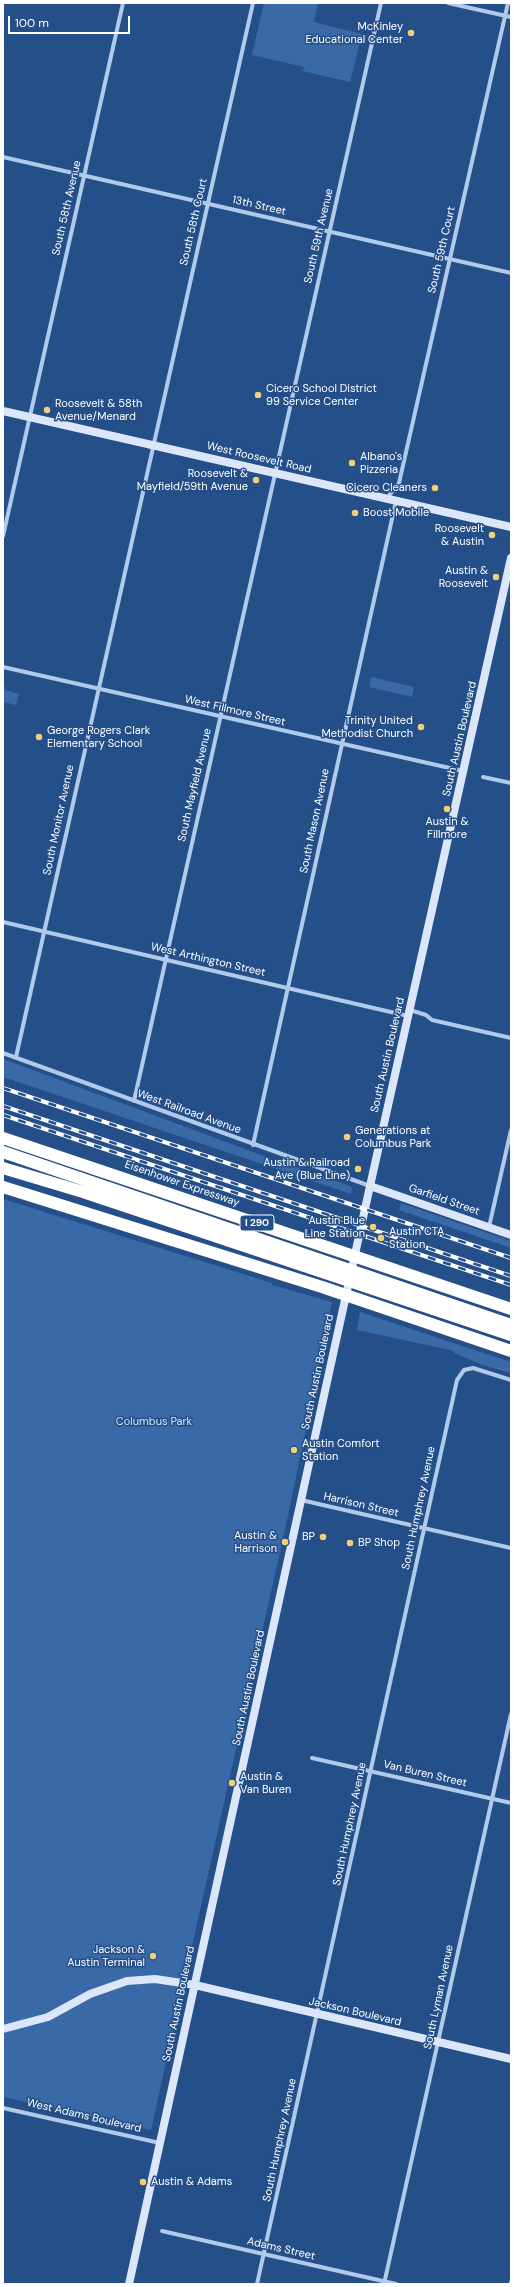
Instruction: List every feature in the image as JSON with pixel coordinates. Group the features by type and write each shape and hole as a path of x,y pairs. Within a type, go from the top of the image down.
{"highway":[{"name":"Eisenhower Expressway","path":"3,1138 511,1309"},
{"path":"3,1152 351,1275 511,1335"},
{"path":"3,1168 511,1325"},
{"path":"3,1187 292,1277 511,1350"}],"street":[{"name":"South 58th Avenue","path":"3,536 124,3"},
{"name":"South 58th Court","path":"152,445 253,3"},
{"name":"South 59th Avenue","path":"274,473 381,3"},
{"path":"448,3 511,18"},
{"name":"South 59th Court","path":"387,499 399,483 508,3"},
{"name":"13th Street","path":"3,157 511,273"},
{"name":"West Roosevelt Road","path":"3,411 511,527"},
{"name":"South Monitor Avenue","path":"16,1057 152,445"},
{"name":"South Mayfield Avenue","path":"134,1102 274,473"},
{"name":"South Mason Avenue","path":"253,1145 396,501"},
{"name":"South Austin Boulevard","path":"129,2284 367,1199 511,558"},
{"name":"West Fillmore Street","path":"3,667 464,772"},
{"path":"483,777 511,783"},
{"name":"West Arthington Street","path":"3,922 287,988 409,1013 426,1015 432,1020 511,1038"},
{"name":"West Railroad Avenue","path":"3,1053 134,1102 370,1186"},
{"path":"489,1227 511,1130"},
{"name":"Garfield Street","path":"370,1186 511,1235"},
{"name":"South Humphrey Avenue","path":"257,2284 459,1375 464,1370 473,1368 511,1380"},
{"name":"Harrison Street","path":"301,1500 511,1548"},
{"name":"South Lyman Avenue","path":"384,2283 511,1714"},
{"name":"Van Buren Street","path":"312,1758 511,1803"},
{"name":"Jackson Boulevard","path":"3,2029 48,2017 90,1994 127,1982 155,1979 195,1986 511,2059"},
{"name":"West Adams Boulevard","path":"3,2108 160,2143"},
{"name":"Adams Street","path":"162,2231 384,2283 396,2284"}],"green space":[{"path":"264,3 318,3 314,22 362,34 350,82 303,71 304,67 252,55"},
{"path":"371,677 414,687 412,697 369,687"},
{"path":"3,687 6,687 5,690 19,694 16,705 3,702"},
{"path":"3,1059 264,1156 350,1186 352,1188 351,1194 3,1077"},
{"name":"Columbus Park","path":"3,1199 272,1283 272,1285 332,1302 288,1516 151,2130 3,2097"},
{"path":"401,1203 511,1241 511,1248 399,1210"},
{"path":"360,1312 511,1362 511,1373 482,1365 454,1353 454,1351 357,1330"}],"railway":[{"path":"3,1088 511,1258"},
{"path":"3,1106 511,1276"},
{"path":"3,1115 511,1285"}],"place":[{"name":"McKinley Educational Center","path":"411,33"},
{"name":"Cicero School District 99 Service Center","path":"258,395"},
{"name":"Roosevelt & 58th Avenue/Menard","path":"47,410"},
{"name":"Albano's Pizzeria","path":"352,463"},
{"name":"Roosevelt & Mayfield/59th Avenue","path":"256,480"},
{"name":"Cicero Cleaners","path":"435,488"},
{"name":"Boost Mobile","path":"355,513"},
{"name":"Roosevelt & Austin","path":"492,535"},
{"name":"Austin & Roosevelt","path":"496,577"},
{"name":"Trinity United Methodist Church","path":"421,727"},
{"name":"George Rogers Clark Elementary School","path":"39,737"},
{"name":"Austin & Fillmore","path":"447,809"},
{"name":"Generations at Columbus Park","path":"347,1137"},
{"name":"Austin & Railroad Ave (Blue Line)","path":"358,1169"},
{"name":"Austin Blue Line Station","path":"373,1227"},
{"name":"Austin CTA Station","path":"381,1238"},
{"name":"Austin Comfort Station","path":"294,1450"},
{"name":"BP","path":"323,1537"},
{"name":"Austin & Harrison","path":"285,1542"},
{"name":"BP Shop","path":"350,1543"},
{"name":"Austin & Van Buren","path":"232,1783"},
{"name":"Jackson & Austin Terminal","path":"153,1956"},
{"name":"Austin & Adams","path":"143,2182"}]}
